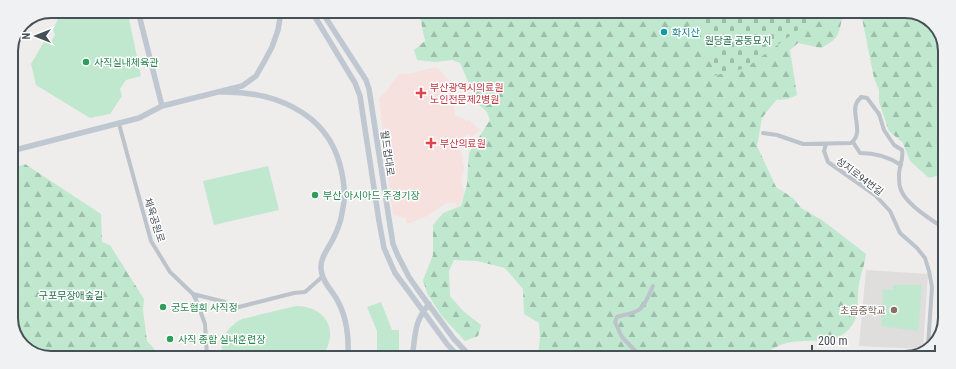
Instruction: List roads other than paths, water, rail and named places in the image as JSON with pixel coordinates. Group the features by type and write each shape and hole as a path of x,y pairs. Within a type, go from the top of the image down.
{"main road":[{"path":"140,18 162,106"},
{"path":"18,149 119,124 139,118 162,106 242,86 256,76 272,47 278,30 280,18"},
{"name":"월드컵대로","path":"316,18 355,83 360,96 384,248 395,273 422,312 453,351"},
{"name":"월드컵대로","path":"326,18 366,80 369,89 393,244 403,267 428,304 454,339 465,351"},
{"path":"221,92 265,96 291,106 311,120 326,134 332,143 339,160 343,183 342,213 333,239 322,258 321,270 322,277 336,298 345,320 349,341 348,351"},
{"path":"413,351 416,324 428,304"}],"street":[{"path":"852,142 856,137 858,124 855,107 861,97 867,98 879,114 884,130 894,145 902,150 903,154 899,168 901,190 905,197 923,214 938,224"},
{"name":"체육공원로","path":"119,124 151,241 170,272 192,294 205,324 206,351"},
{"name":"성지로94번길","path":"763,133 777,135 803,144 852,142 860,154 875,154 880,157 890,159 901,165"},
{"name":"성지로94번길","path":"826,144 824,150 828,162 875,195 890,211 900,233 917,248 925,258 932,287 930,339"},
{"path":"192,294 225,302 235,308 303,293 322,277"},
{"path":"635,351 622,337 615,322 618,317 639,311 646,302 653,286"}],"place":[{"name":"화지산","path":"664,32"},
{"name":"사직실내체육관","path":"86,62"},
{"name":"부산광역시의료원 노인전문제2병원","path":"421,93"},
{"name":"부산의료원","path":"431,143"},
{"name":"부산 아시아드 주경기장","path":"315,195"},
{"name":"궁도협회 사직정","path":"163,307"},
{"name":"초읍중학교","path":"894,310"},
{"name":"사직 종합 실내훈련장","path":"170,339"}],"park label":[{"name":"원당골 공동묘지","path":"738,40"},
{"name":"구포무장애숲길","path":"71,295"}]}
